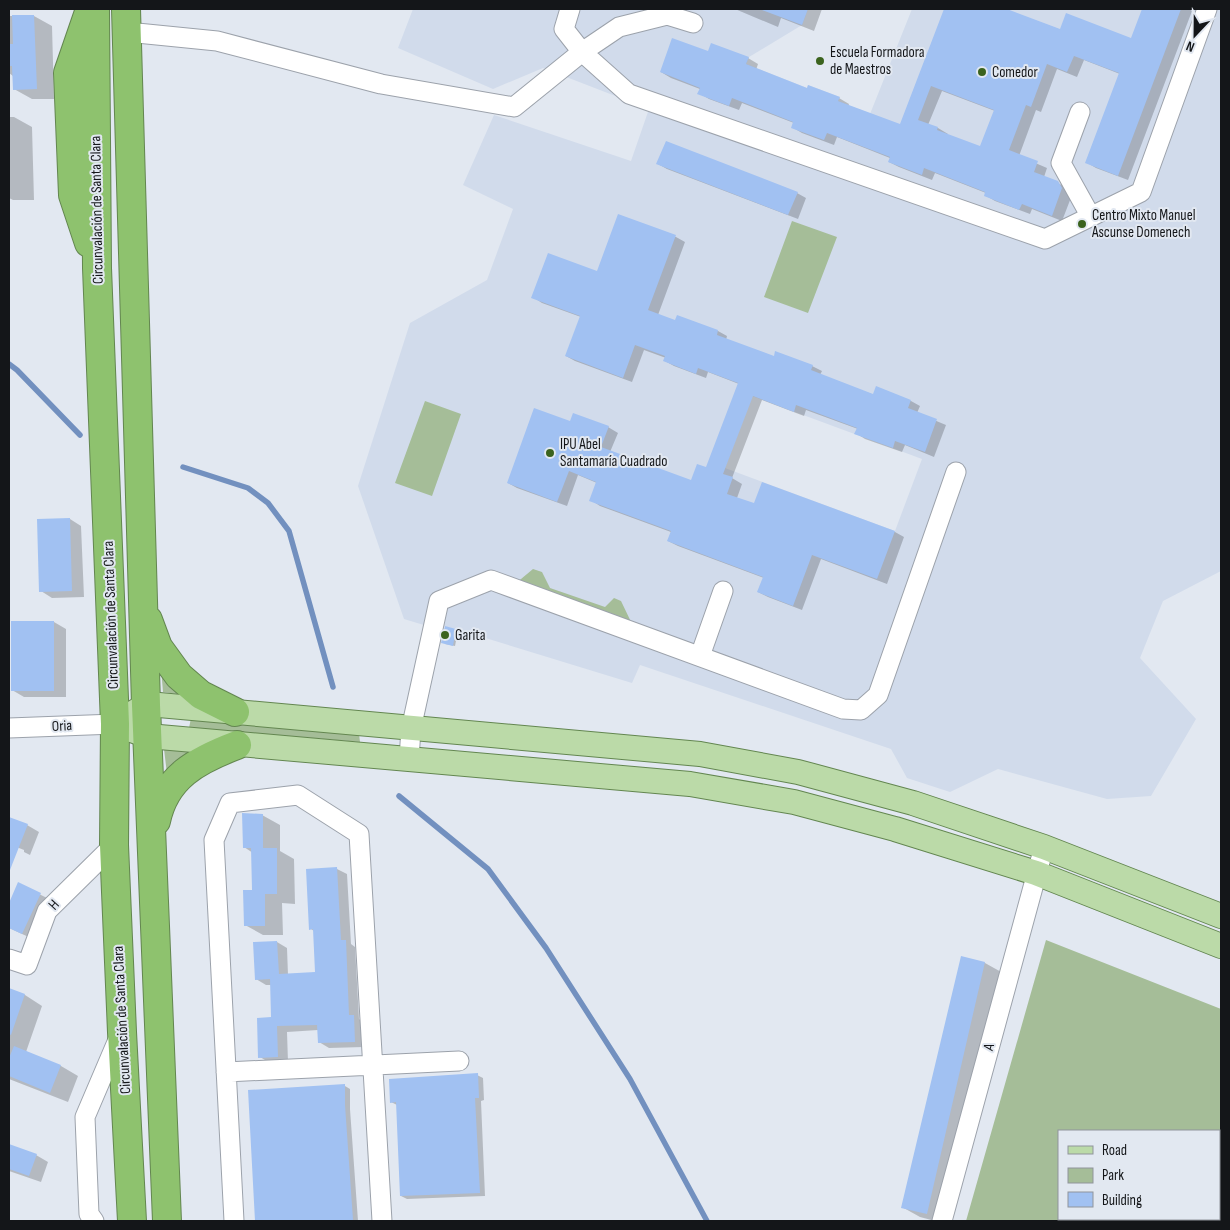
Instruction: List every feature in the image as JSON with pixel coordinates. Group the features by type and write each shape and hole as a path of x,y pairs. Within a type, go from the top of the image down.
{"highway":[{"path":"90,9 68,73 73,195 97,268"},
{"name":"Circunvalación de Santa Clara","path":"94,9 97,268 115,724 114,845 132,1221"},
{"path":"126,20 146,705 166,1221"},
{"path":"143,607 158,647 179,676 201,695 235,712"},
{"path":"152,842 158,810 170,786 195,763 237,745"}],"main road":[{"path":"115,724 146,705 700,754 798,772 913,804 1044,847 1221,916"},
{"path":"115,724 148,736 690,784 794,802 895,829 1036,873 1221,946"}],"street":[{"path":"570,9 564,29 582,52 629,94 1044,240 1140,192 1207,9"},
{"path":"126,20 381,84 514,106 582,52 619,27 666,15 693,23"},
{"path":"1080,112 1061,163 1091,217"},
{"path":"409,759 411,729 439,601 491,580 843,709 860,710 878,695 956,472"},
{"path":"700,656 723,591"},
{"name":"Oria","path":"9,728 115,724"},
{"path":"234,1221 214,840 230,803 298,795 358,834 382,1221"},
{"name":"H","path":"9,959 27,965 47,911 114,845"},
{"name":"A","path":"942,1221 1044,847"},
{"path":"94,1221 89,1214 85,1117 122,1032"},
{"path":"226,1072 459,1061"}],"shaded area":[{"name":"IPU Abel Santamaría Cuadrado","path":"413,9 808,9 802,25 749,57 746,64 807,88 808,85 840,97 838,101 870,114 912,9 1221,9 1221,571 1163,601 1140,658 1196,719 1151,796 1107,799 998,769 950,792 907,778 891,749 640,665 632,683 456,629 438,625 437,629 404,619 358,486 410,323 487,280 513,209 463,185 494,115 631,161 649,109 543,68 493,89 398,48","holes":["752,396 922,459 895,531 725,468"]}],"green space":[{"path":"792,221 837,237 808,313 764,297"},
{"path":"425,401 461,414 432,496 395,483"},
{"path":"533,569 542,572 550,588 605,607 614,598 621,601 633,626 515,584"},
{"path":"161,668 185,695 163,692"},
{"path":"191,718 359,734 360,742 189,728"},
{"path":"164,749 194,752 167,774"},
{"path":"1046,940 1221,1009 1221,1221 966,1221"}],"building":[{"path":"763,9 808,9 802,25"},
{"path":"944,9 1007,9 1060,29 1066,13 1131,38 1142,9 1181,9 1118,176 1085,163 1119,73 1074,56 1067,72 1047,64 1031,107 1026,105 1009,150 1038,161 1034,172 1058,181 1062,188 1052,216 1022,204 1019,210 984,196 985,192 924,168 922,175 888,162 890,157 827,133 824,140 791,128 793,122 732,98 729,106 697,94 700,88 660,72 672,38 708,51 711,43 749,57 746,64 807,88 808,85 840,97 838,101 900,124","holes":["931,86 994,110 980,146 937,130 938,127 918,120"]},
{"path":"12,15 34,15 37,89 13,90 12,66 9,66 9,44 13,44"},
{"path":"666,141 798,192 788,215 656,164"},
{"path":"618,214 676,235 648,310 675,320 677,315 718,330 717,335 774,356 775,351 813,365 811,370 873,394 876,386 911,400 908,408 937,419 925,452 895,441 893,448 854,434 857,428 796,405 794,412 753,396 723,474 733,477 727,494 754,503 762,482 895,531 877,579 812,555 793,606 757,592 763,577 667,541 671,531 589,501 596,482 569,471 557,502 507,483 534,408 570,421 573,413 609,426 601,447 691,480 697,464 706,467 738,383 698,368 696,374 663,361 665,356 635,345 623,378 565,356 580,316 531,298 548,253 597,271"},
{"path":"70,518 72,591 39,592 37,519"},
{"path":"11,621 54,621 54,691 11,691"},
{"name":"Garita","path":"445,626 456,629 453,646 441,643"},
{"path":"242,813 263,814 263,848 243,848"},
{"path":"9,817 28,824 10,870 9,870"},
{"path":"251,848 277,848 277,894 265,894 265,926 244,926 243,890 252,890"},
{"path":"337,867 341,940 346,940 349,1015 354,1015 355,1042 318,1043 317,1025 277,1026 278,1057 258,1058 257,1018 271,1017 270,979 255,980 253,942 277,941 279,974 315,972 313,929 309,930 306,869"},
{"path":"18,882 41,893 22,934 9,928 9,903"},
{"path":"961,956 985,962 927,1214 901,1208"},
{"path":"9,988 25,994 11,1035 9,1034"},
{"path":"14,1046 61,1065 50,1093 9,1076 9,1058"},
{"path":"478,1073 479,1098 475,1098 480,1193 400,1196 396,1102 390,1103 389,1079"},
{"path":"345,1084 353,1220 255,1221 248,1090"},
{"path":"9,1144 37,1154 29,1176 9,1169"}],"waterway":[{"path":"9,364 80,435"},
{"path":"183,467 248,488 268,503 289,531 333,687"},
{"path":"399,796 488,869 546,948 630,1079 707,1221"}],"place":[{"name":"Escuela Formadora de Maestros","path":"820,61"},
{"name":"Comedor","path":"982,72"},
{"name":"Centro Mixto Manuel Ascunse Domenech","path":"1082,224"},
{"name":"IPU Abel Santamaría Cuadrado","path":"550,453"},
{"name":"Garita","path":"445,635"}]}
